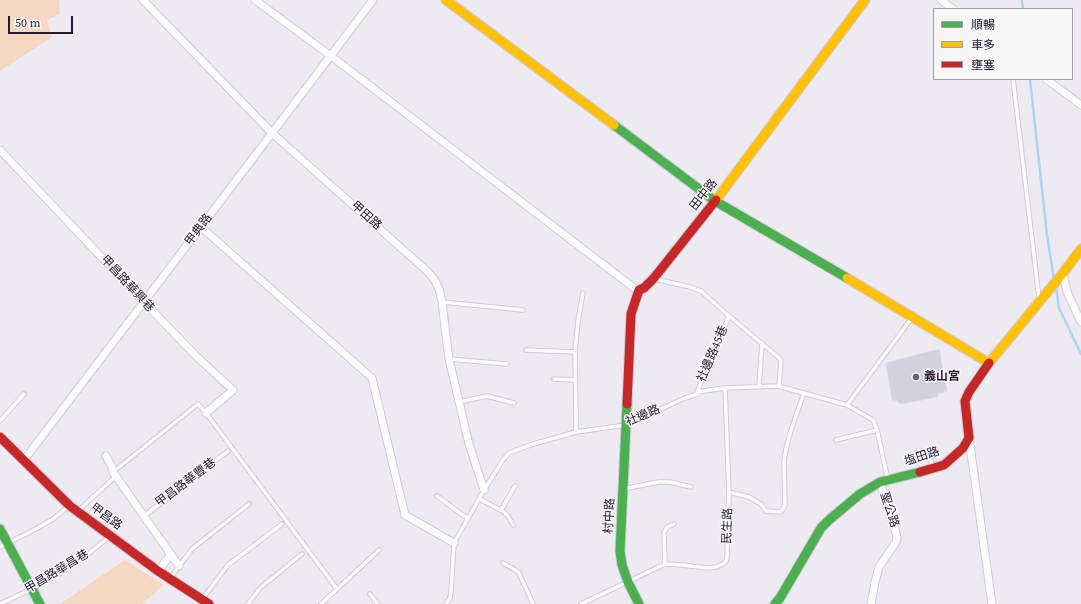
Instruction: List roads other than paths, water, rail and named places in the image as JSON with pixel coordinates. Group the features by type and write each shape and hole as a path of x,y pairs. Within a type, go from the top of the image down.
{"street":[{"name":"甲田路","path":"142,0 272,133 427,271 434,279 439,289 442,302 449,359 459,402 469,444 484,490"},
{"path":"255,0 331,56 634,288 640,290"},
{"name":"甲典路","path":"24,460 373,0"},
{"path":"446,0 715,201 989,363"},
{"name":"田中路","path":"626,425 631,314 640,290 654,278 715,201 865,0"},
{"path":"941,0 952,8"},
{"path":"1047,80 1081,105"},
{"name":"甲昌路華興巷","path":"0,150 196,356 232,390 206,413"},
{"path":"201,228 372,378 405,515 454,543"},
{"path":"992,604 964,401 968,392 989,363 1081,249"},
{"path":"1060,276 1081,322"},
{"name":"村中路","path":"626,425 620,551 622,565 639,604"},
{"name":"甲昌路","path":"0,437 74,509 158,571 206,602"},
{"name":"塩田路","path":"775,604 821,528 828,520 860,494 884,481 932,464 944,465 963,448 969,438"},
{"path":"106,456 115,474 179,566"},
{"name":"聖公路","path":"872,604 875,582 880,567 897,538 884,481"},
{"path":"0,529 4,545 40,604"},
{"path":"158,571 170,554"}],"lane":[{"path":"1013,80 1042,297"},
{"path":"654,278 702,291 781,360 780,386"},
{"path":"576,432 575,352 583,293"},
{"path":"442,302 524,310"},
{"name":"社邊路45巷","path":"697,392 729,316"},
{"path":"847,406 912,317"},
{"path":"759,387 762,343"},
{"path":"526,350 575,352"},
{"path":"449,359 507,364"},
{"path":"554,379 575,380"},
{"name":"社邊路","path":"446,604 450,598 451,592 454,543 484,490 509,453 530,445 576,432 626,425 685,398 698,394 697,392 725,388 780,386 847,406 871,418 874,423 884,481"},
{"name":"民生路","path":"581,604 665,564 707,568 716,567 726,561 728,557 729,492 725,388"},
{"path":"729,492 749,497 761,504 766,510 780,512 783,509 785,505 784,461 786,449 804,393"},
{"path":"0,421 24,394"},
{"path":"459,402 487,396 514,403"},
{"path":"4,545 74,509 198,404 337,589"},
{"path":"836,440 876,430"},
{"name":"甲昌路華豐巷","path":"144,516 228,451"},
{"path":"623,489 658,482 670,482 691,487"},
{"path":"501,510 515,486"},
{"path":"438,496 468,519"},
{"path":"480,499 501,510 508,516 513,525"},
{"path":"169,578 192,549 249,504"},
{"path":"206,602 228,564 282,524"},
{"path":"665,564 664,532 667,527 674,524"},
{"name":"甲昌路華昌巷","path":"0,604 61,573 111,536"},
{"path":"321,604 379,550"},
{"path":"248,604 260,588 302,554"},
{"path":"503,563 518,573 533,604"},
{"path":"370,594 378,604"}],"waterway":[{"path":"1022,0 1023,8"},
{"path":"1030,80 1047,235 1054,279"},
{"path":"1056,288 1059,308 1081,354"}],"place":[{"name":"義山宮","path":"916,377"}]}
